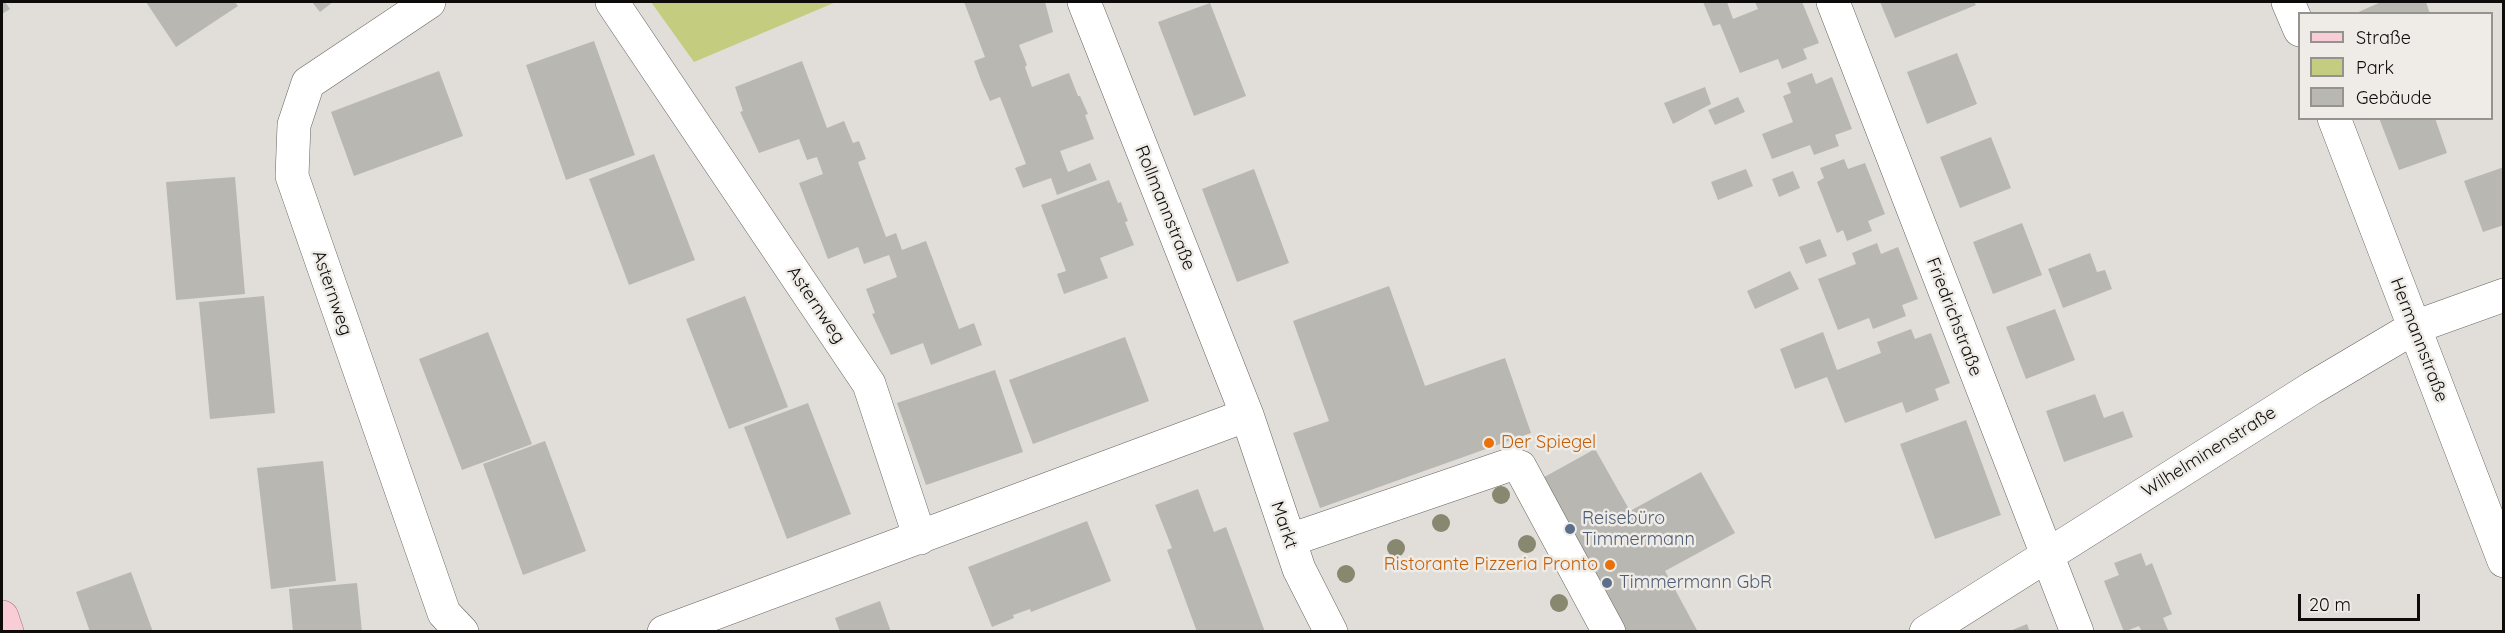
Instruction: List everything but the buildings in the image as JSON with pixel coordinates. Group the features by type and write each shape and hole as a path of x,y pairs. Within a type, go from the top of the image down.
{"main road":[{"path":"2,617 7,632"}],"street":[{"name":"Asternweg","path":"429,2 308,83 294,125 292,176 444,613 462,632"},
{"name":"Asternweg","path":"612,2 869,384 920,538"},
{"name":"Rollmannstraße","path":"1084,2 1247,415"},
{"name":"Friedrichstraße","path":"1833,2 2077,632"},
{"path":"2288,2 2298,25"},
{"name":"Hermannstraße","path":"2335,120 2504,561"},
{"name":"Wilhelminenstraße","path":"1926,632 2046,554 2312,388 2415,327 2504,295"},
{"path":"663,632 1247,415"},
{"name":"Markt","path":"1247,415 1299,569 1332,632"},
{"path":"1290,540 1512,464 1520,467 1610,632"}],"green space":[{"path":"651,2 836,2 694,62"}],"place":[{"name":"Der Spiegel","path":"1489,443"},
{"name":"Reisebüro Timmermann","path":"1570,529"},
{"name":"Ristorante Pizzeria Pronto","path":"1610,565"},
{"name":"Timmermann GbR","path":"1607,583"}]}
